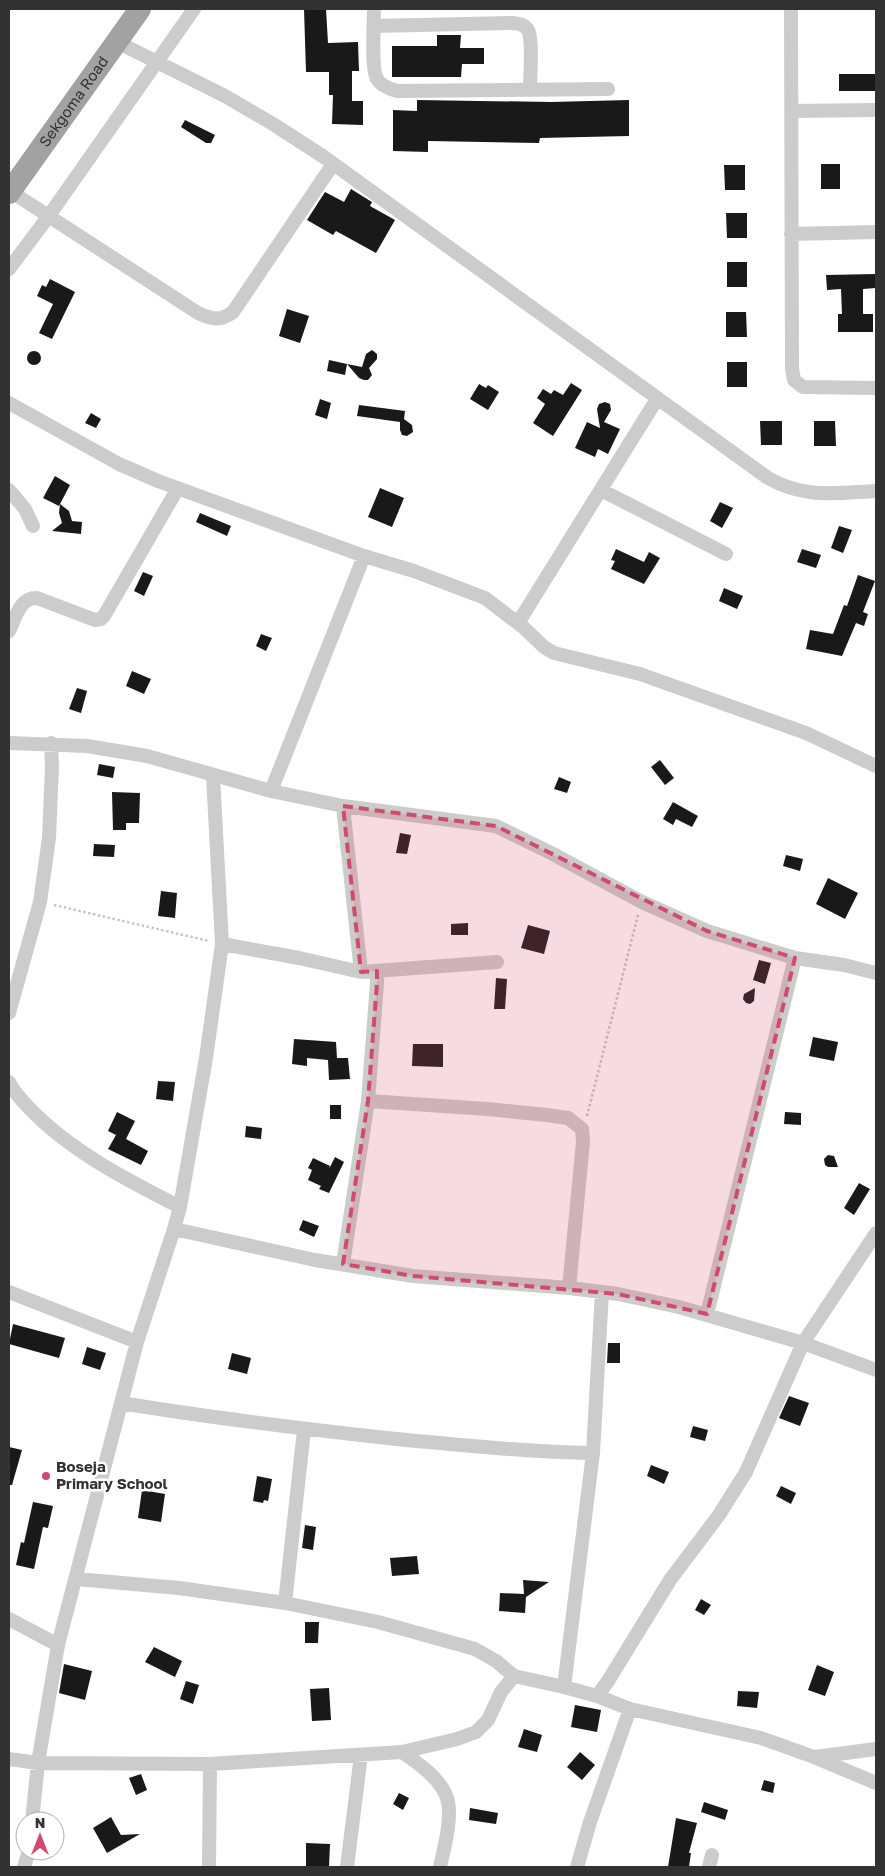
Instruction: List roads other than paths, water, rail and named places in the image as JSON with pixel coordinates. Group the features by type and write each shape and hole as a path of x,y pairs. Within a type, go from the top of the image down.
{"highway":[{"name":"Sekgoma Road","path":"10,192 140,9"}],"street":[{"path":"9,270 194,9"},
{"path":"374,9 375,66 377,79 385,87 397,91 608,88"},
{"path":"791,9 792,368 794,380 803,387 876,388"},
{"path":"374,26 514,23 522,25 528,30 530,40 530,89"},
{"path":"116,42 233,101 274,124 333,164 739,458 784,487 800,492 817,494 876,492"},
{"path":"792,111 876,110"},
{"path":"10,192 198,313 223,319 233,312 333,164"},
{"path":"791,234 876,232"},
{"path":"518,623 658,398"},
{"path":"9,403 119,464 178,488 364,556 470,591 485,598 518,623 544,647 554,653 640,674 806,733 876,766"},
{"path":"9,631 24,600 30,598 37,598 95,620 104,616 178,488"},
{"path":"9,490 24,509 33,526"},
{"path":"601,490 726,554"},
{"path":"271,790 364,556"},
{"path":"9,743 50,743 87,746 147,756 213,776 343,806 496,826 642,902 707,931 795,958 844,965 876,973"},
{"path":"9,1013 12,996 40,902 49,838 52,766 50,743"},
{"path":"33,1811 38,1763 58,1645 137,1342 180,1207 206,1058 222,944 213,776"},
{"path":"343,806 361,972"},
{"path":"222,944 361,972 497,962"},
{"path":"707,1314 795,958"},
{"path":"343,1264 368,1101 377,970"},
{"path":"9,1082 13,1090 38,1117 70,1144 180,1207"},
{"path":"368,1101 487,1109 554,1116 568,1118 582,1128 583,1142 569,1288"},
{"path":"174,1229 343,1264 413,1276 569,1288 602,1292 679,1307 803,1343 876,1370"},
{"path":"597,1696 670,1580 719,1515 746,1472 803,1343 876,1233"},
{"path":"9,1292 137,1342"},
{"path":"564,1687 593,1454 602,1292"},
{"path":"121,1403 304,1430 503,1449 593,1454"},
{"path":"285,1603 304,1430"},
{"path":"76,1580 179,1588 285,1603 378,1622 452,1641 475,1649 496,1661 514,1676 597,1696 630,1709 761,1738 814,1757 876,1783"},
{"path":"9,1619 58,1645"},
{"path":"9,1759 38,1763 210,1764 402,1752 457,1739 476,1732 488,1720 501,1692 514,1676"},
{"path":"578,1867 590,1822 630,1709"},
{"path":"814,1757 876,1749"},
{"path":"402,1752 417,1763 440,1785 448,1799 449,1816 440,1867"},
{"path":"347,1867 361,1755"},
{"path":"209,1867 210,1764"}],"place":[{"name":"Boseja Primary School","path":"46,1476"}]}
